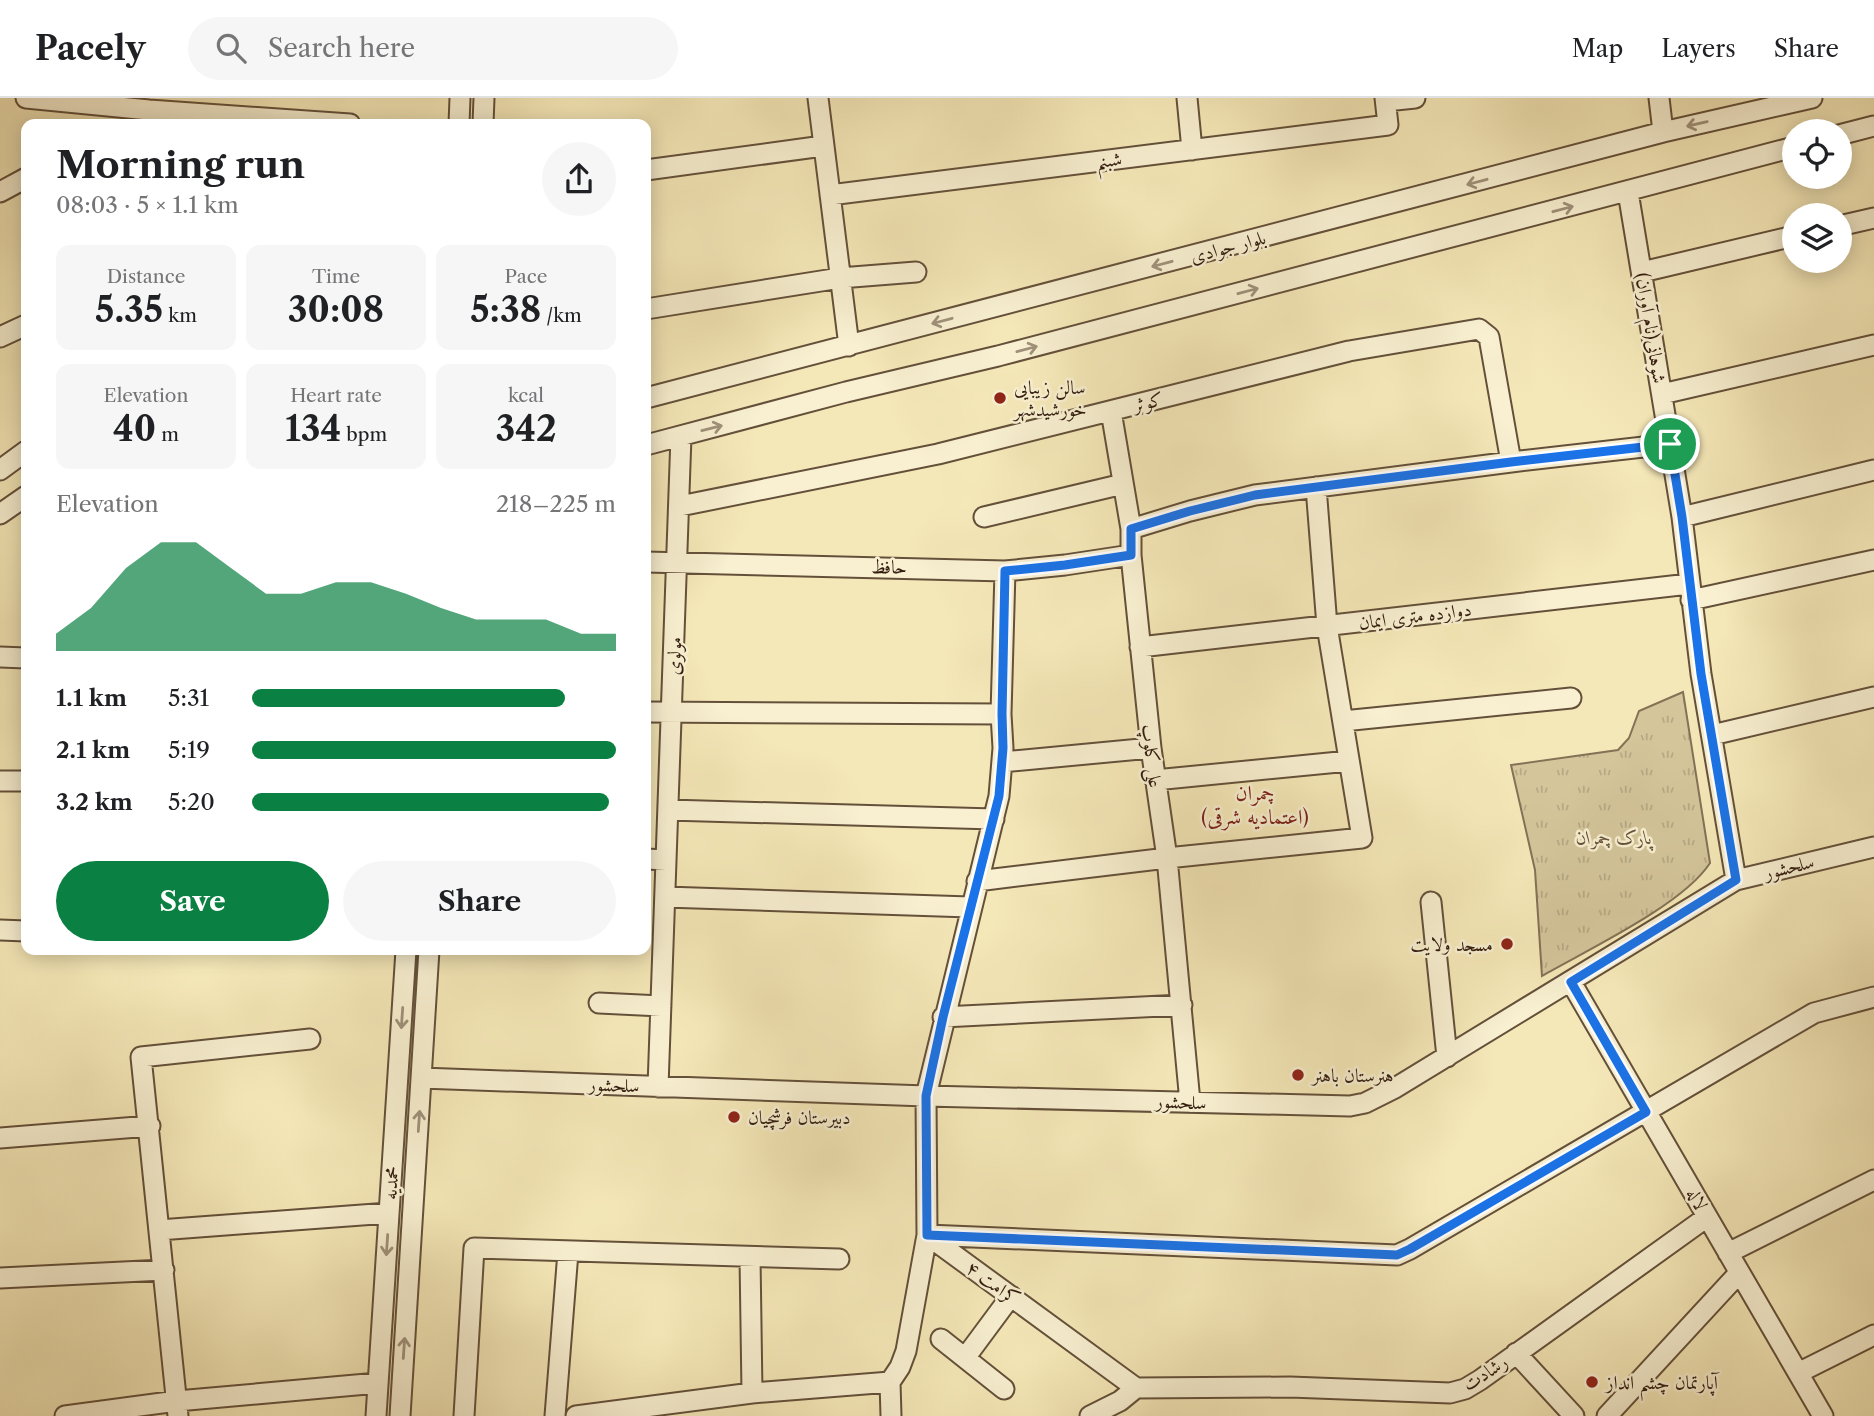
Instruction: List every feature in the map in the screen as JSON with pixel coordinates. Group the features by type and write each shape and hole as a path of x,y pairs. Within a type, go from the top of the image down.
{"street":[{"path":"26,98 211,119"},
{"path":"459,119 460,98"},
{"path":"482,119 484,98"},
{"path":"818,98 849,346"},
{"path":"1187,98 1192,149"},
{"path":"1385,100 1415,98"},
{"path":"1659,98 1663,132"},
{"name":"بلوار جوادی","path":"651,397 1663,132 1812,98"},
{"name":"شبنم","path":"830,195 1388,125 1385,100"},
{"path":"222,119 267,108 324,119"},
{"path":"135,119 149,110"},
{"path":"1852,132 1874,126"},
{"path":"651,169 823,146"},
{"path":"651,444 846,392 998,356 1782,150"},
{"path":"0,192 21,181"},
{"name":"شوهانی(نام آوران)","path":"1628,192 1682,517 1690,592 1736,880"},
{"path":"1852,223 1874,218"},
{"path":"1642,272 1782,239"},
{"path":"651,308 840,278 916,272"},
{"path":"0,337 21,327"},
{"name":"کوثر","path":"680,506 938,454 1349,351 1479,329 1485,331 1489,337 1511,462"},
{"path":"1662,394 1874,345"},
{"name":"علی کلوپ","path":"1111,411 1131,529 1140,647 1167,858 1191,1102"},
{"name":"مولوی","path":"658,1087 681,436"},
{"path":"1131,529 1255,495 1670,444"},
{"path":"0,470 21,455"},
{"path":"1682,517 1874,470"},
{"path":"984,517 1123,484"},
{"path":"977,881 1362,838 1327,626 1315,487"},
{"path":"0,514 21,499"},
{"name":"حافظ","path":"651,562 1005,571 1131,555"},
{"name":"دوازده متری ایمان","path":"1140,647 1327,626 1690,592 1874,560"},
{"path":"891,1416 890,1382 906,1351 927,1235 926,1096 943,1017 999,796 1005,571"},
{"path":"0,657 21,658"},
{"path":"1712,735 1874,697"},
{"path":"1343,721 1571,698"},
{"path":"651,712 1002,714"},
{"path":"1002,762 1151,748"},
{"path":"1155,780 1349,761"},
{"path":"0,781 21,781"},
{"path":"668,810 993,819"},
{"name":"سلحشور","path":"421,1078 926,1096 1350,1106 1365,1103 1395,1088 1736,880 1874,846"},
{"path":"651,859 666,860"},
{"path":"665,897 970,907"},
{"path":"1431,902 1447,1057"},
{"path":"0,930 21,932"},
{"name":"محمدیه","path":"376,1416 406,955"},
{"name":"محمدیه","path":"400,1416 429,955"},
{"name":"لاله","path":"1571,982 1822,1416"},
{"path":"927,1235 1397,1255 1817,1011 1874,997"},
{"path":"599,1003 661,1006"},
{"path":"943,1017 1182,1004"},
{"path":"178,1409 141,1057 310,1039"},
{"path":"0,1138 149,1126"},
{"path":"1728,1253 1874,1180"},
{"path":"159,1230 389,1213"},
{"name":"رشادت","path":"1136,1388 1290,1387 1450,1393 1465,1389 1707,1217"},
{"name":"کرامت ۴","path":"927,1235 1136,1388"},
{"path":"464,1416 474,1248 839,1259"},
{"path":"555,1416 568,1252"},
{"path":"750,1257 752,1393"},
{"path":"0,1278 164,1270"},
{"path":"1607,1416 1740,1273"},
{"path":"965,1358 1011,1296"},
{"path":"1798,1373 1874,1335"},
{"path":"940,1339 1004,1389"},
{"path":"1516,1353 1574,1416"},
{"path":"576,1416 752,1393 890,1382"},
{"path":"65,1416 178,1409 378,1383"},
{"path":"1090,1416 1113,1405 1136,1388"}],"green space":[{"name":"پارک چمران","path":"1683,692 1710,863 1679,895 1657,910 1542,976 1535,870 1511,765 1618,750 1629,738 1639,711"}],"place":[{"name":"سالن زیبایی خورشیدشهر","path":"1000,398"},
{"name":"مسجد ولایت","path":"1507,944"},
{"name":"هنرستان باهنر","path":"1298,1075"},
{"name":"دبیرستان فرشچیان","path":"734,1117"},
{"name":"آپارتمان چشم انداز","path":"1592,1382"}],"district":[{"name":"چمران (اعتمادیه شرقی)","path":"1255,804"}],"route":[{"path":"1670,444 1682,517 1701,674 1736,880 1571,982 1646,1112 1397,1255 927,1235 926,1096 943,1017 999,796 1003,748 1005,571 1131,555 1131,529 1255,495 1670,444"}]}
